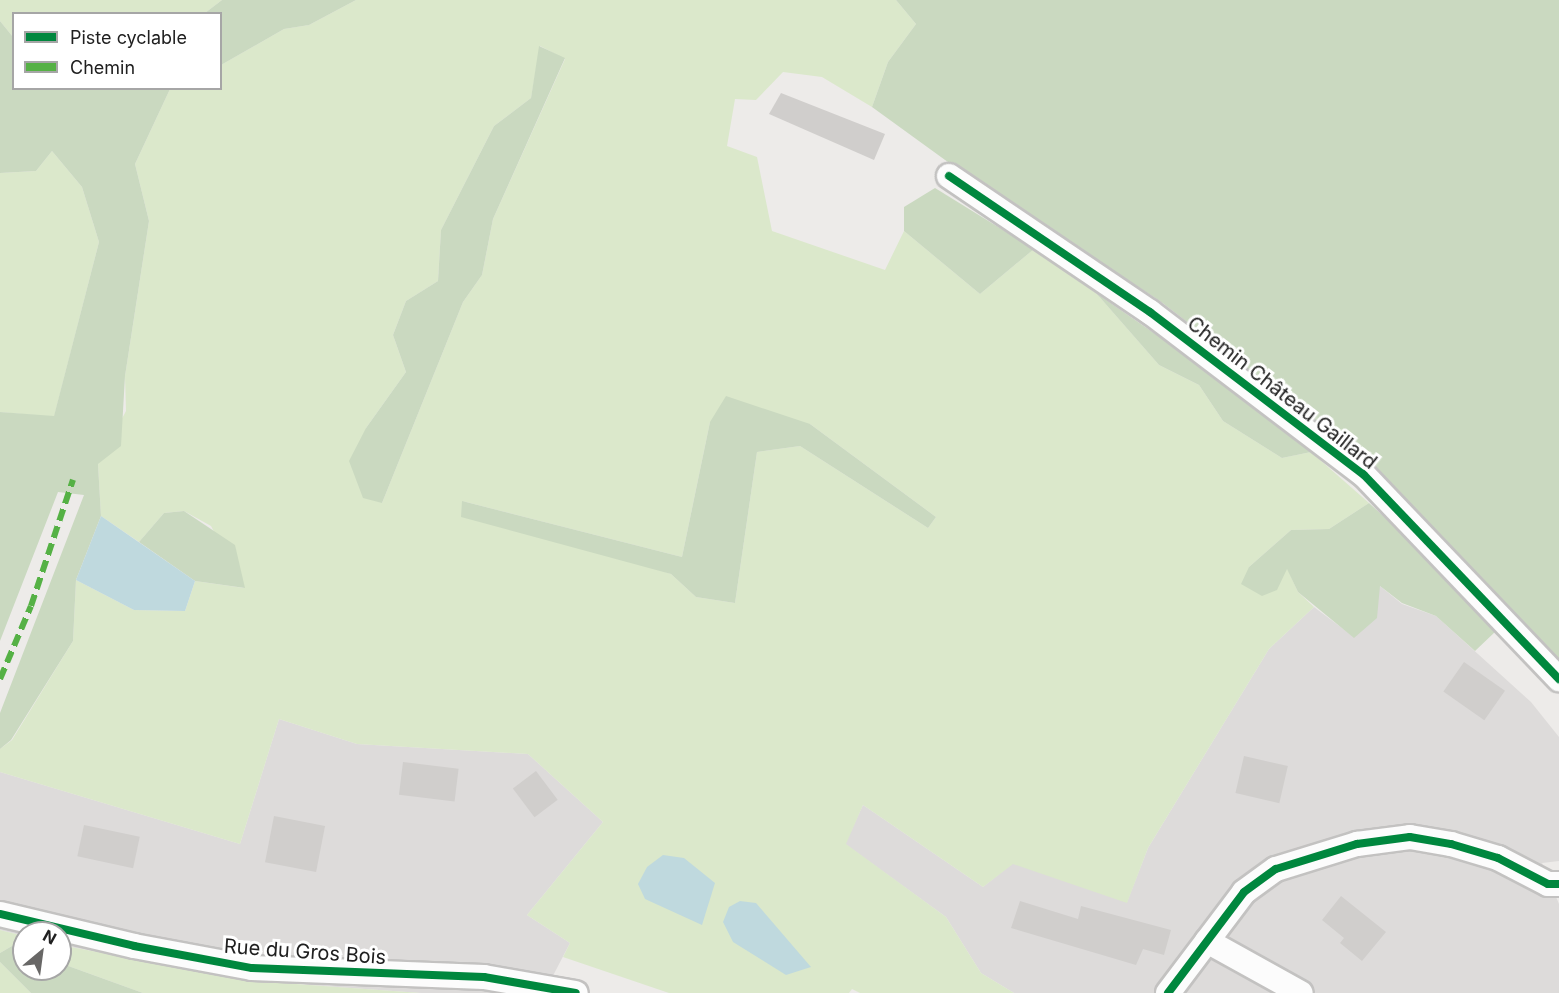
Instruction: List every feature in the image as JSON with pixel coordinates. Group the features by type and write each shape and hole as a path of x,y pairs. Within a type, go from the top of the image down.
{"street":[{"name":"Chemin Château Gaillard","path":"948,176 1150,312 1363,474 1559,679"},
{"path":"1168,993 1245,892 1276,869 1357,844 1410,837 1451,844 1498,858 1548,884 1559,884"},
{"name":"Rue du Gros Bois","path":"0,914 252,968 484,977 576,993"},
{"path":"1207,941 1301,993"}],"shaded area":[{"path":"1380,586 1402,604 1436,616 1531,702 1559,737 1559,861 1542,863 1559,904 1559,993 1014,993 981,973 946,917 845,844 863,805 983,887 1013,863 1127,902 1148,848 1269,649 1314,607 1354,637"},
{"path":"279,719 357,744 528,754 603,822 527,915 570,943 544,993 421,993 253,981 72,947 72,921 12,921 12,933 0,930 0,772 240,844"}],"green space":[{"path":"0,0 222,0 206,12 12,12 12,36 0,21"},
{"path":"222,0 356,0 309,25 284,29 222,64 222,12 206,12"},
{"path":"356,0 896,0 916,24 888,62 872,107 822,77 783,72 756,100 735,99 727,146 757,157 772,231 885,270 904,231 980,294 1034,249 1096,293 1159,365 1199,385 1223,421 1282,458 1311,452 1369,503 1329,529 1291,530 1249,567 1287,568 1298,592 1314,607 1269,649 1148,848 1127,903 1013,864 983,887 863,805 846,844 946,917 981,973 1014,993 860,993 852,989 849,993 669,993 563,957 570,943 527,915 603,822 528,754 357,744 279,719 240,844 0,772 0,749 12,740 73,641 76,580 134,610 185,611 195,581 244,588 211,526 184,511 164,513 139,542 101,516 98,464 126,411 125,376 149,221 135,164 170,90 222,90 222,64 284,29 309,25","holes":["540,46 565,59 493,219 482,275 463,302 382,503 366,428 406,372 393,335 406,301 438,281 441,230 494,126 531,98","710,422 810,424 936,517 928,528 800,446 757,452 735,603 696,597 671,574 462,501 682,557"]},
{"path":"896,0 1559,0 1559,663 1372,465 1160,301 952,165 872,107 888,62 916,24"},
{"path":"0,21 12,36 12,90 170,90 135,164 149,221 125,376 121,446 98,464 101,516 76,580 73,641 11,740 0,749 0,713 84,495 58,492 0,641 0,412 54,416 99,242 82,187 52,151 36,171 0,173"},
{"path":"539,46 565,58 493,219 482,275 463,302 382,503 363,498 349,461 366,428 406,372 393,335 406,301 438,281 441,230 494,126 531,98"},
{"path":"52,151 82,187 99,242 54,417 0,412 0,173 36,171"},
{"path":"935,188 1034,249 980,294 904,231 904,207"},
{"path":"1096,293 1203,367 1311,452 1282,458 1223,421 1199,385 1159,365"},
{"path":"726,396 810,424 936,517 928,528 800,446 757,452 735,603 696,597 671,574 461,517 462,501 682,557 710,422"},
{"path":"1369,503 1452,579 1496,631 1475,651 1436,616 1402,603 1380,586 1377,618 1354,638 1298,592 1287,569 1277,590 1262,596 1241,584 1249,567 1291,530 1329,529"},
{"path":"184,511 235,545 245,588 195,581 139,542 164,513"},
{"path":"0,930 12,933 12,946 0,953"},
{"path":"12,946 12,974 0,962 0,953"},
{"path":"72,947 253,981 421,993 143,993 72,967"},
{"path":"0,962 12,974 12,981 19,981 31,993 0,993"},
{"path":"72,967 143,993 31,993 19,981 72,981"}],"water":[{"path":"101,516 195,581 185,611 134,610 76,580"},
{"path":"663,855 684,858 715,883 702,925 645,899 638,884 647,867"},
{"path":"740,901 756,903 811,967 786,975 733,942 723,922 729,907"}],"building":[{"path":"781,93 885,134 874,160 769,114"},
{"path":"1464,662 1505,691 1484,720 1443,691"},
{"path":"1244,756 1288,766 1279,803 1235,793"},
{"path":"403,762 459,769 455,802 399,795"},
{"path":"536,771 558,800 535,817 513,788"},
{"path":"274,816 325,826 316,872 265,862"},
{"path":"84,825 140,837 133,868 77,856"},
{"path":"1341,896 1386,932 1362,961 1340,943 1344,938 1322,920"},
{"path":"1020,901 1078,919 1081,906 1171,930 1164,955 1143,949 1136,965 1011,928"}],"marked path":[{"path":"0,679 31,606 73,480"}],"cycle path":[{"path":"949,176 1150,312 1363,474 1559,679"},
{"path":"1168,993 1244,892 1276,869 1357,844 1410,837 1451,844 1498,858 1548,884 1559,884"},
{"path":"0,914 134,946 252,968 484,977 576,993"}]}
